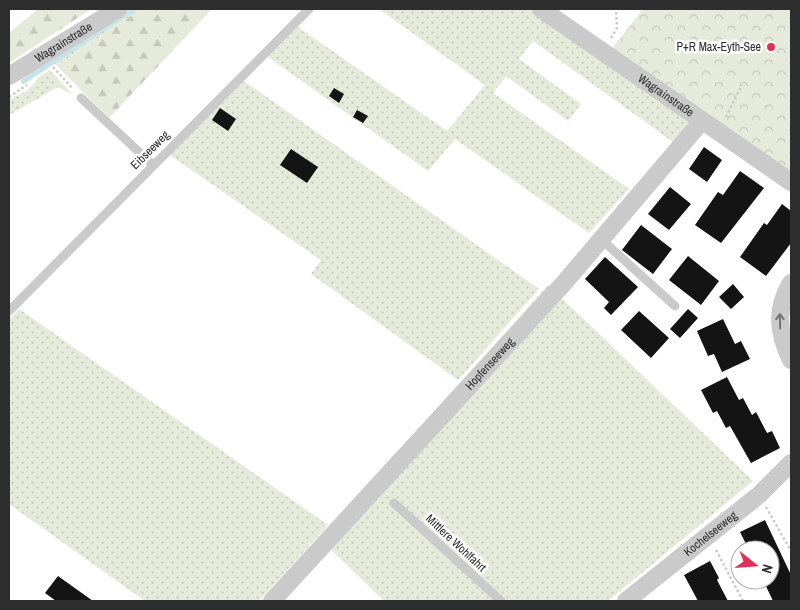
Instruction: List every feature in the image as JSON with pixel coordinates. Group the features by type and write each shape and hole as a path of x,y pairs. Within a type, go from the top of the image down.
{"street":[{"name":"Wagrainstraße","path":"9,76 118,9"},
{"name":"Wagrainstraße","path":"541,9 603,50 791,182"},
{"name":"Hopfenseeweg","path":"272,601 602,240 702,121"},
{"path":"791,283 780,308 779,328 791,360"},
{"name":"Kochelseeweg","path":"626,601 759,495 791,463"}],"lane":[{"name":"Eibseeweg","path":"9,311 309,9"},
{"path":"81,98 153,165"},
{"path":"602,240 675,306"},
{"name":"Mittlere Wohlfahrt","path":"394,503 501,601"}],"path":[{"path":"603,50 617,28 616,9"},
{"path":"54,68 81,98"},
{"path":"717,131 742,85"},
{"path":"9,97 22,90"},
{"path":"759,495 791,551"},
{"path":"708,534 743,601"}],"green space":[{"path":"38,9 91,9 9,63 9,33"},
{"path":"129,9 141,9 57,66 54,63 23,85 20,80"},
{"path":"141,9 212,9 109,118 57,66"},
{"path":"379,9 528,9 691,122 673,142 533,41 519,59 581,104 568,121 506,76 493,93 629,189 589,233 455,139 428,171 268,57 298,27 447,131 485,85"},
{"path":"643,9 791,9 791,173 611,50"},
{"path":"50,70 73,95 58,87 9,115 9,100 28,90 39,77"},
{"path":"244,81 539,289 458,380 311,274 321,260 170,155"},
{"path":"548,285 753,481 608,601 384,601 320,539"},
{"path":"19,309 328,525 259,601 145,601 9,504 9,320"}],"building":[{"path":"334,88 344,94 339,103 329,96"},
{"path":"220,108 236,119 228,131 212,120"},
{"path":"357,110 368,116 363,123 353,117"},
{"path":"704,147 722,160 707,182 689,169"},
{"path":"291,149 318,167 307,183 280,165"},
{"path":"740,171 764,188 721,243 695,225 718,192 723,195"},
{"path":"670,187 691,204 669,230 648,214"},
{"path":"782,204 791,211 791,243 766,276 740,257 764,223 767,225"},
{"path":"641,225 672,249 653,274 622,250"},
{"path":"688,256 719,281 701,305 669,280"},
{"path":"605,257 638,287 611,315 604,308 609,302 585,279"},
{"path":"733,284 744,297 731,309 719,297"},
{"path":"688,309 698,318 680,338 670,329"},
{"path":"639,311 669,338 651,358 621,330"},
{"path":"723,319 735,344 741,341 750,359 722,372 714,354 708,356 697,331"},
{"path":"727,377 739,400 743,398 752,415 756,412 767,433 772,431 780,448 751,463 730,426 726,428 717,411 713,413 701,390"},
{"path":"765,520 774,540 744,540 740,532"},
{"path":"780,552 791,575 791,601 773,601 768,590 780,590"},
{"path":"710,561 728,601 698,601 684,575"},
{"path":"58,576 93,601 56,601 45,593"}],"waterway":[{"path":"24,81 134,9"}],"place":[{"name":"P+R Max-Eyth-See","path":"771,47"}]}
